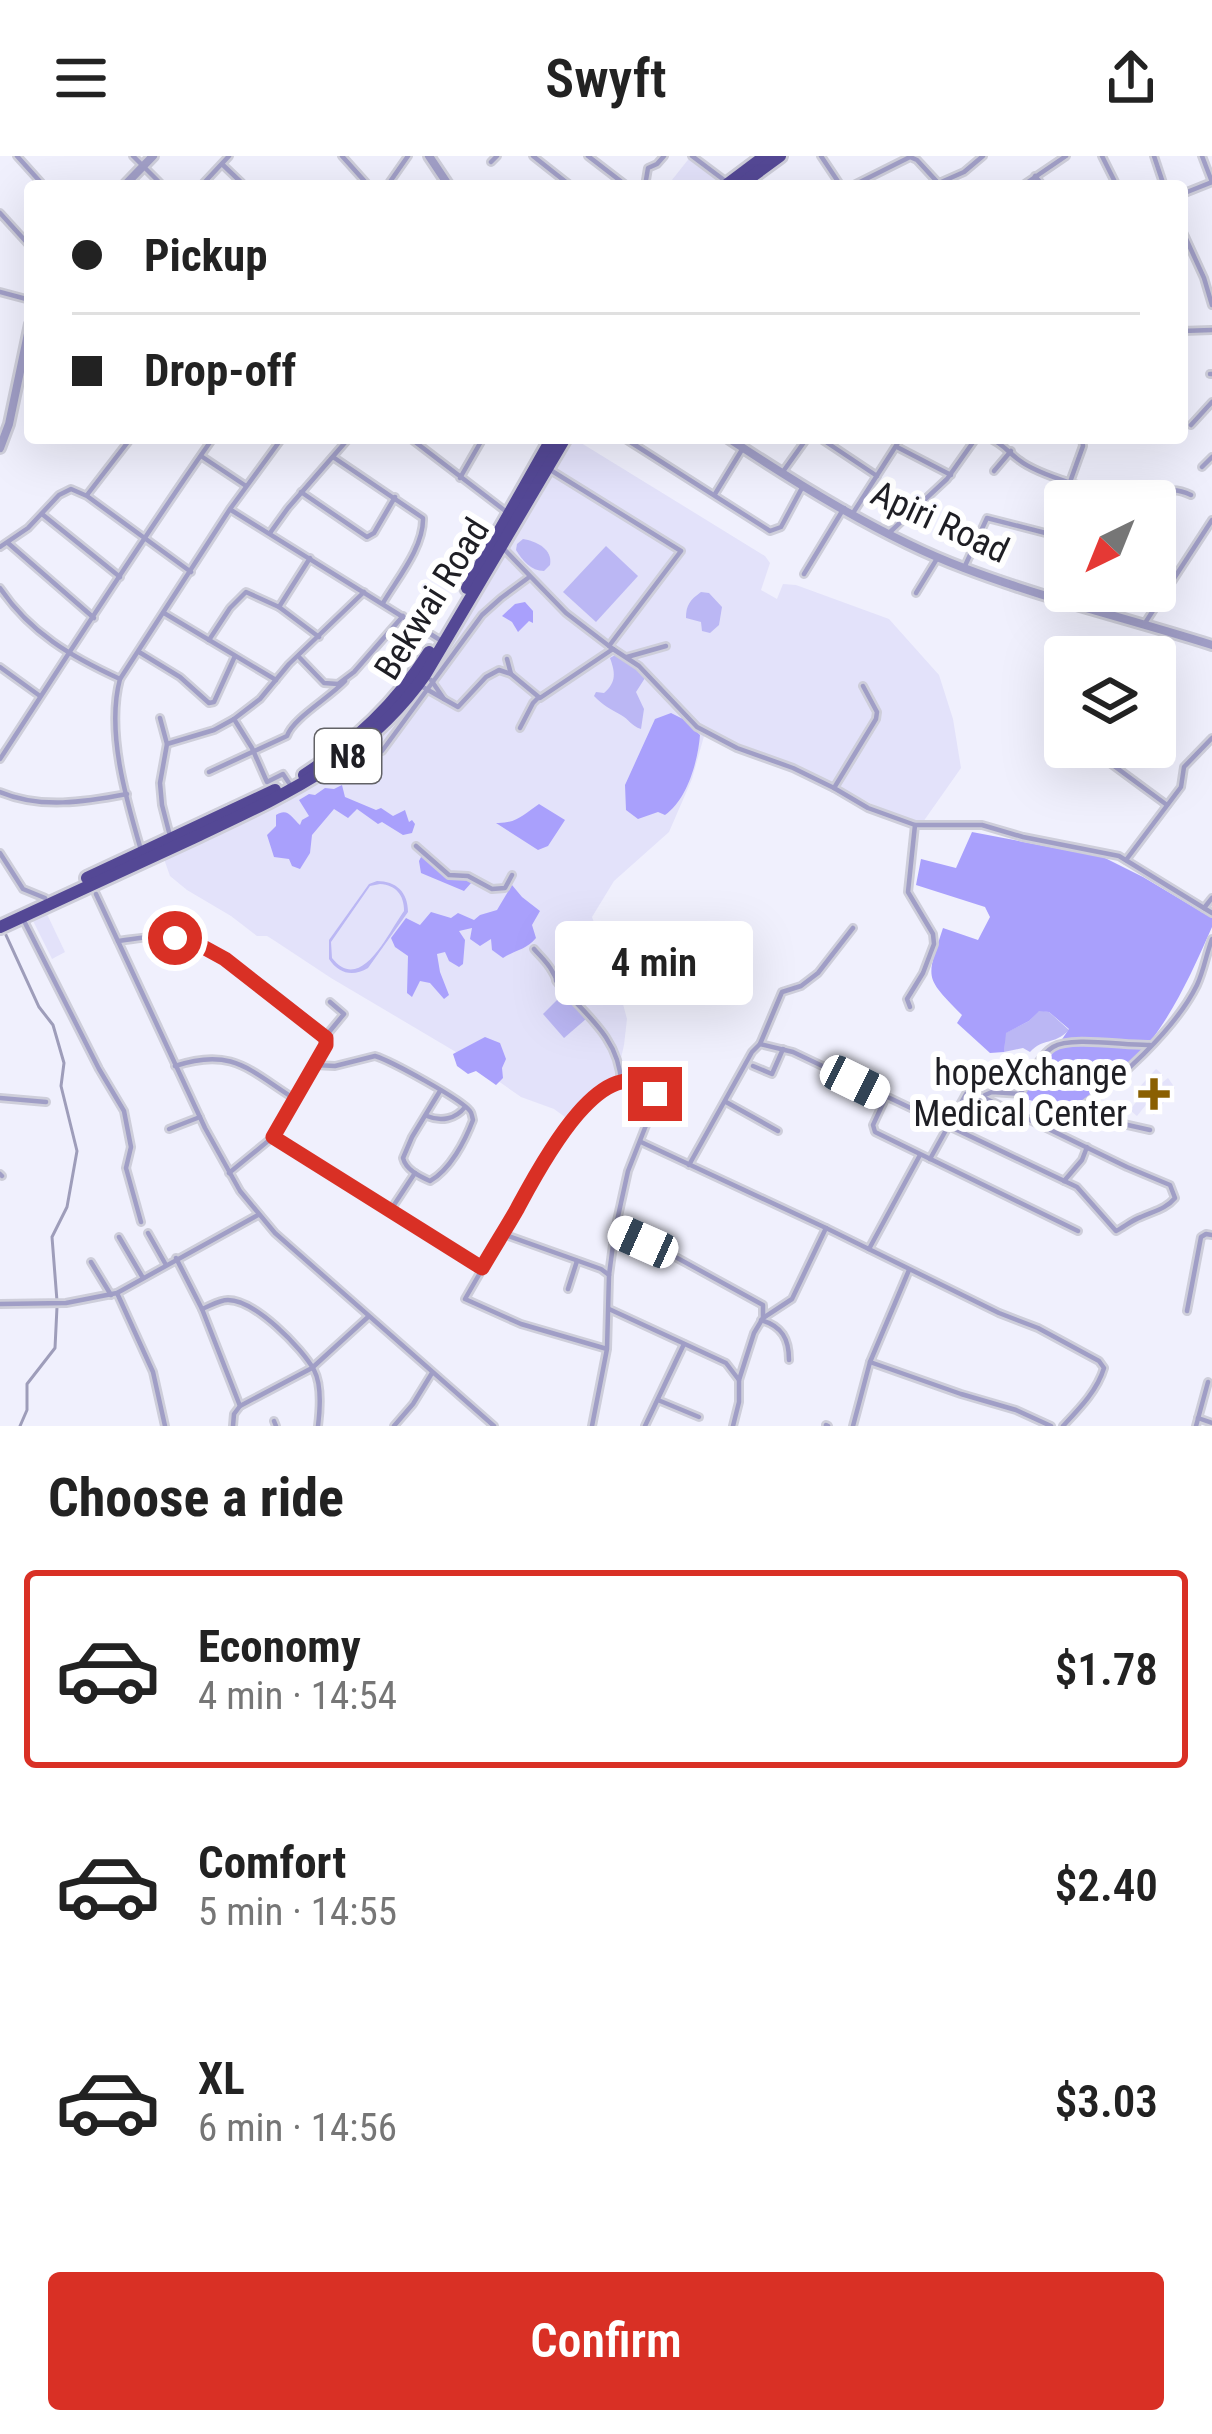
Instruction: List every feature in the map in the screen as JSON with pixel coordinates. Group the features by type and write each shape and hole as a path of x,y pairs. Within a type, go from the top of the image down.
{"highway":[{"path":"737,180 765,156"},
{"path":"739,180 780,156"},
{"name":"Bekwai Road","path":"0,924 93,888 339,752 379,717 441,641 502,547 549,444"},
{"name":"Bekwai Road","path":"0,924 141,850 278,798 328,770 367,740 426,683 441,641 561,444"}],"street":[{"path":"133,156 158,180"},
{"path":"130,180 153,156"},
{"path":"206,180 230,156"},
{"path":"342,156 364,180"},
{"path":"491,162 497,156"},
{"path":"533,156 563,180"},
{"path":"588,156 619,180"},
{"path":"646,180 648,168 664,156"},
{"path":"692,156 724,180"},
{"path":"949,180 982,156"},
{"path":"1030,180 1066,156"},
{"path":"1202,156 1212,182"},
{"path":"861,180 910,157 935,180"},
{"path":"221,164 238,180"},
{"path":"1035,176 1038,180"},
{"path":"0,213 24,239"},
{"path":"1188,244 1212,304"},
{"path":"1198,267 1212,263"},
{"path":"0,448 24,353"},
{"path":"1191,424 1212,402"},
{"path":"87,496 126,444"},
{"path":"0,759 209,444"},
{"path":"141,850 114,720 120,679 278,444"},
{"path":"271,532 344,444"},
{"path":"422,444 514,517"},
{"path":"460,478 480,444"},
{"path":"634,444 770,531 776,531 803,486"},
{"name":"Apiri Road","path":"737,444 803,486 938,557 1028,590 1212,645"},
{"path":"782,472 803,444"},
{"path":"829,444 878,476"},
{"path":"889,533 951,475 972,444"},
{"path":"1004,444 1025,464 1065,480"},
{"path":"1071,480 1083,444"},
{"path":"804,574 897,446 951,475"},
{"path":"715,494 743,448"},
{"path":"994,470 1011,451"},
{"path":"201,456 246,486"},
{"path":"333,457 395,497 424,524 383,603"},
{"path":"1202,466 1212,457"},
{"path":"520,728 538,698 611,648 681,551 548,467"},
{"path":"0,548 71,489 190,572"},
{"path":"1176,489 1191,495"},
{"path":"301,492 367,537 395,497"},
{"path":"230,509 441,641"},
{"path":"42,514 120,577"},
{"path":"964,568 989,517 1044,532"},
{"path":"1176,573 1212,520"},
{"path":"8,543 94,618"},
{"path":"502,547 566,613 639,665 706,733 794,768 868,808 916,825 982,825 1126,860 1212,913"},
{"path":"916,593 938,557"},
{"path":"279,607 310,558"},
{"path":"382,751 426,683 482,615 530,577"},
{"path":"0,588 20,616 70,655 120,679"},
{"path":"166,744 214,730 252,706 364,592"},
{"path":"209,640 241,594 279,607 319,637"},
{"path":"1145,623 1152,612"},
{"path":"164,613 276,680"},
{"path":"208,772 290,734 290,724 345,681 403,616"},
{"path":"627,657 666,646"},
{"path":"140,652 180,677 209,703 236,656"},
{"path":"299,657 324,683 345,681"},
{"path":"508,659 511,674"},
{"path":"0,667 40,696"},
{"path":"426,683 458,707 493,671 500,670 538,698"},
{"path":"834,788 876,719 877,712 862,686"},
{"path":"160,718 166,744 162,805 179,837"},
{"path":"234,718 267,782 283,774 289,783"},
{"path":"1126,860 1181,787 1184,767 1212,739"},
{"path":"1117,768 1167,805"},
{"path":"0,792 22,800 62,803 127,794"},
{"path":"910,1007 907,999 934,944 908,892 916,825"},
{"path":"416,847 449,875 469,876 492,889 506,888 512,874"},
{"path":"0,853 26,892 45,898"},
{"path":"93,888 200,1117 258,1215 494,1426"},
{"path":"1204,908 1212,898"},
{"path":"22,917 124,1111 131,1147 126,1168 141,1222"},
{"path":"689,1166 760,1043 782,992 814,976 853,928"},
{"path":"118,941 165,936 205,948 326,1037"},
{"path":"1150,1130 1077,1112 1108,1089 1190,997 1212,939"},
{"path":"534,949 615,1050 621,1083"},
{"path":"229,1173 273,1137 296,1100 326,1037 344,1014 330,1002"},
{"path":"983,1096 1020,1094 1055,1045 1081,1041 1150,1045"},
{"path":"760,1043 783,1048 949,1126 1083,1191 1116,1231 1174,1202 1170,1185 971,1092 966,1094 949,1126 930,1159"},
{"path":"753,1066 772,1075 783,1048"},
{"path":"315,1065 335,1066 375,1056 440,1091 473,1115 441,1174 430,1181 405,1165 404,1153 440,1091"},
{"path":"176,1066 209,1058 231,1059 296,1100"},
{"path":"595,1425 607,1349 616,1230 628,1171 656,1100 650,1088 638,1083 621,1083 588,1102 560,1134 465,1299 520,1324 607,1349"},
{"path":"886,1097 872,1128 1078,1231"},
{"path":"0,1098 46,1102"},
{"path":"726,1102 778,1131"},
{"path":"425,1115 441,1119 458,1115 465,1107"},
{"path":"169,1129 200,1117"},
{"path":"273,1137 482,1268"},
{"path":"640,1142 1099,1361 1103,1374 1063,1426"},
{"path":"1064,1181 1087,1148"},
{"path":"869,1249 920,1155"},
{"path":"390,1211 415,1173"},
{"path":"0,1304 66,1303 114,1294 258,1215"},
{"path":"762,1319 792,1299 826,1228"},
{"path":"616,1230 763,1304 739,1380 733,1426"},
{"path":"148,1233 166,1264"},
{"path":"503,1234 609,1275"},
{"path":"1187,1311 1201,1238 1212,1235"},
{"path":"119,1237 143,1278"},
{"path":"176,1258 202,1309 240,1406"},
{"path":"568,1289 578,1261"},
{"path":"91,1262 114,1294 153,1372 165,1426"},
{"path":"601,1269 610,1265"},
{"path":"853,1426 870,1362 909,1270"},
{"path":"202,1309 227,1300 255,1309 275,1326 317,1377 318,1426"},
{"path":"609,1309 726,1363 739,1380"},
{"path":"233,1426 240,1406 312,1368 368,1317"},
{"path":"762,1319 784,1333 789,1360"},
{"path":"645,1426 685,1342"},
{"path":"726,1363 745,1360"},
{"path":"870,1362 1051,1426"},
{"path":"394,1426 432,1373"},
{"path":"1208,1382 1197,1422 1212,1423"},
{"path":"658,1400 699,1417"}],"shaded area":[{"path":"691,156 723,180 672,180"},
{"path":"570,444 583,444 765,556 770,563 761,590 777,599 783,584 796,585 889,619 939,675 961,768 923,822 904,821 800,766 706,729 692,779 669,832 614,881 592,917 627,1019 624,1045 616,1080 565,1117 521,1097 267,936 257,936 170,876 164,859 235,828 368,748 401,713 462,628"},
{"path":"523,539 546,550 550,565 544,571 531,567 518,554 517,544"},
{"path":"606,546 638,576 596,622 563,592"},
{"path":"701,592 709,593 722,607 719,625 710,633 702,631 701,622 686,618 689,603"},
{"path":"525,602 533,611 533,623 529,621 518,632 502,616"},
{"path":"617,654 645,678 636,692 644,709 641,729 594,696 611,685 610,658"},
{"path":"671,713 700,735 694,768 673,808 665,815 658,812 638,819 626,810 625,785 655,719"},
{"path":"342,785 345,797 376,810 393,816 405,810 409,822 415,824 412,833 403,835 357,809 348,818 334,809 312,835 310,853 300,869 289,859 274,857 267,835 276,826 276,815 287,813 300,825 309,816 299,800"},
{"path":"539,804 565,820 548,846 538,850 496,823 514,820"},
{"path":"972,832 1103,857 1212,918 1186,983 1157,1032 1120,1075 1070,1111 1022,1098 1069,1029 1049,1012 1039,1011 1006,1033 1004,1052 990,1053 957,1023 962,1015 932,976 943,928 978,940 990,917 985,907 916,885 921,859 956,868"},
{"path":"422,855 447,875 472,882 464,891 421,873"},
{"path":"377,881 395,886 406,899 408,912 368,968 347,972 329,959 329,940 369,884","holes":["380,884 398,892 404,911 373,957 353,969 343,968 332,958 331,942 370,886"]},
{"path":"512,885 540,911 532,925 536,938 503,958 492,950 491,939 480,946 470,939 472,928 459,931 465,940 463,964 459,967 449,961 445,952 437,954 449,995 444,999 430,983 420,981 412,997 407,993 408,956 391,938 406,918 420,925 431,912 451,918 458,913 474,920 497,910"},
{"path":"46,912 65,952 52,959 32,919"},
{"path":"563,994 586,1019 564,1038 543,1014"},
{"path":"1039,1010 1049,1012 1069,1030 1030,1052 1023,1048 1004,1052 1005,1033"},
{"path":"485,1037 500,1043 506,1059 503,1078 496,1085 476,1071 468,1074 457,1066 453,1054"},
{"name":"hopeXchange Medical Center","path":"1156,1069 1163,1075 1153,1090 1168,1078 1175,1088 1154,1115 1146,1108 1149,1101 1137,1116 1130,1110 1140,1097 1135,1092"}],"waterway":[{"path":"6,935 39,1007 53,1025 64,1063 61,1086 77,1151 67,1207 52,1237 57,1301"},
{"path":"20,1426 27,1410 27,1384 55,1348 57,1307"}],"place":[{"name":"hopeXchange Medical Center","path":"1154,1094"}],"route":[{"path":"175,938 225,959 326,1038 273,1137 482,1268 574,1116 621,1083 638,1083 655,1094"}]}
